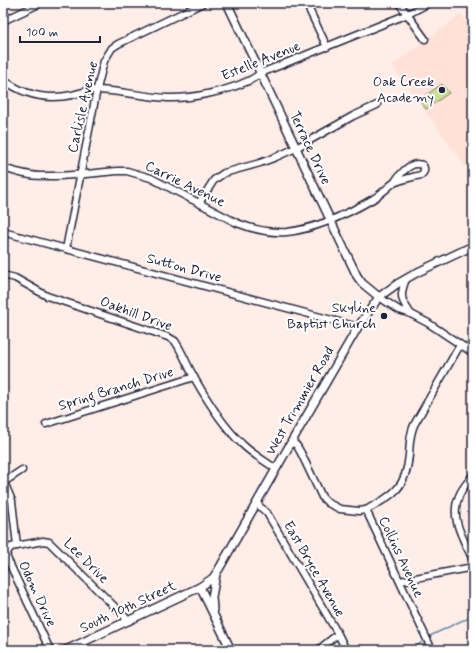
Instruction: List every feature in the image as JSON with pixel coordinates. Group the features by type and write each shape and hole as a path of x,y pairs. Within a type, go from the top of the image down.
{"street":[{"path":"3,21 41,3"},
{"name":"Carlisle Avenue","path":"66,249 97,89 104,61 112,48 118,44 203,3"},
{"name":"Terrace Drive","path":"227,3 357,276 362,283 379,297"},
{"path":"306,3 327,47"},
{"path":"399,3 425,39"},
{"name":"Estelle Avenue","path":"3,79 21,91 38,96 54,98 97,89 168,98 196,96 233,87 249,81 261,73 408,14 429,3"},
{"path":"199,203 210,185 218,176 276,157 296,148 353,116 377,105"},
{"name":"Carrie Avenue","path":"3,168 31,175 43,176 127,171 151,178 247,228 286,232 330,220 374,199 394,183 396,178 407,168 421,164 425,169 422,175 394,183"},
{"name":"Sutton Drive","path":"3,232 358,327"},
{"name":"West Trimmier Road","path":"200,587 216,574 358,327 379,297 418,272 473,246"},
{"name":"Oakhill Drive","path":"3,274 14,278 47,296 168,337 175,341 194,377 217,414 233,434 251,452 276,470"},
{"path":"406,279 401,290 402,297 403,303 411,314"},
{"path":"379,297 398,310 411,314 428,324 473,354"},
{"path":"366,510 389,496 403,481 408,467 410,436 414,425 460,345"},
{"name":"Spring Branch Drive","path":"46,424 194,377"},
{"name":"Collins Avenue","path":"292,441 298,446 322,497 328,503 340,509 359,511 366,510 432,650"},
{"name":"Odom Drive","path":"22,470 4,482 12,501 17,546 11,547 6,556 50,650"},
{"path":"473,475 462,489 458,497 456,515 457,524 473,560"},
{"name":"East Bryce Avenue","path":"257,504 267,513 346,650"},
{"name":"Lee Drive","path":"17,546 43,541 49,542 129,621"},
{"path":"400,581 473,567"},
{"path":"216,574 212,604 216,619"},
{"path":"200,587 231,650"},
{"name":"South 10th Street","path":"66,650 200,587"},
{"path":"318,650 338,634"}],"shaded area":[{"name":"Oak Creek Academy","path":"461,14 473,31 473,177 392,65 421,45 408,25 418,18 431,37"}],"green space":[{"path":"442,84 449,93 426,109 419,100"}],"waterway":[{"path":"430,636 473,617"},
{"path":"411,650 422,642"}],"place":[{"name":"Oak Creek Academy","path":"442,90"},
{"name":"Skyline Baptist Church","path":"384,316"}]}
